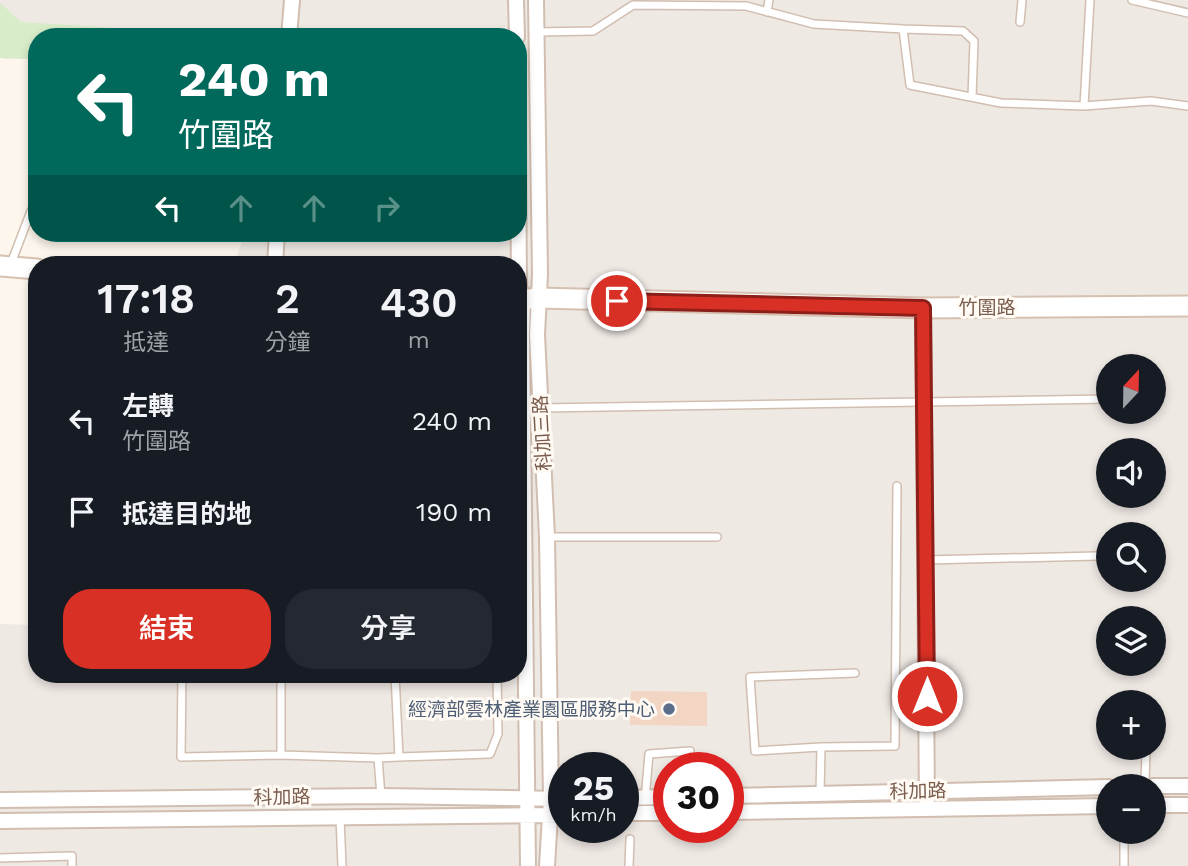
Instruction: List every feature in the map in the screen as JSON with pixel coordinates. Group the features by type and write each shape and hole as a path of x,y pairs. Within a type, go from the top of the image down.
{"street":[{"path":"290,28 292,0"},
{"path":"516,0 517,28"},
{"name":"科加三路","path":"527,341 536,0"},
{"path":"5,266 28,267"},
{"name":"科加三路","path":"529,299 537,335 555,752"},
{"name":"竹圍路","path":"529,299 923,308 1188,306"},
{"path":"923,308 928,809"},
{"name":"科加三路","path":"524,683 528,866"},
{"path":"1166,786 1188,786"},
{"name":"科加路","path":"744,796 1096,787"},
{"name":"科加路","path":"0,800 381,796 500,796 548,799"},
{"path":"639,797 653,797"},
{"path":"1166,805 1188,804"},
{"name":"科加路","path":"744,812 1096,806"},
{"path":"639,813 653,813"},
{"name":"科加路","path":"0,821 548,815"},
{"name":"科加三路","path":"547,866 551,843"}],"lane":[{"path":"767,12 769,0"},
{"path":"1020,22 1022,0"},
{"path":"1084,106 1090,0"},
{"path":"1132,0 1188,13"},
{"path":"536,32 593,31 633,3 746,6 814,24 964,31 974,41 972,97"},
{"path":"903,29 910,85 1001,103 1084,106 1151,101 1188,106"},
{"path":"5,266 28,217"},
{"path":"540,408 1096,399"},
{"path":"855,673 750,677 755,751 895,746 897,485"},
{"path":"547,537 717,537"},
{"path":"925,560 1096,556"},
{"path":"182,683 181,757 281,755 378,758 490,754 498,734 497,683"},
{"path":"281,683 281,755"},
{"path":"395,683 399,757"},
{"path":"820,794 821,747"},
{"path":"644,813 649,754 653,754"},
{"path":"378,758 381,796"},
{"path":"340,817 342,866"},
{"path":"629,866 630,843"},
{"path":"1124,844 1124,866"},
{"path":"0,858 72,856 72,866"}],"shaded area":[{"path":"0,0 1188,0 1188,866 0,866 0,624 28,625 28,683 527,683 527,256 237,256 242,242 527,242 527,28 28,28 28,59 0,58"}],"green space":[{"path":"0,3 21,22 115,28 28,28 28,59 0,58"}],"building":[{"name":"經濟部雲林產業園區服務中心","path":"631,691 707,692 707,726 630,725"}],"place":[{"name":"經濟部雲林產業園區服務中心","path":"669,709"}],"route":[{"path":"617,301 923,308 927,696"}]}
